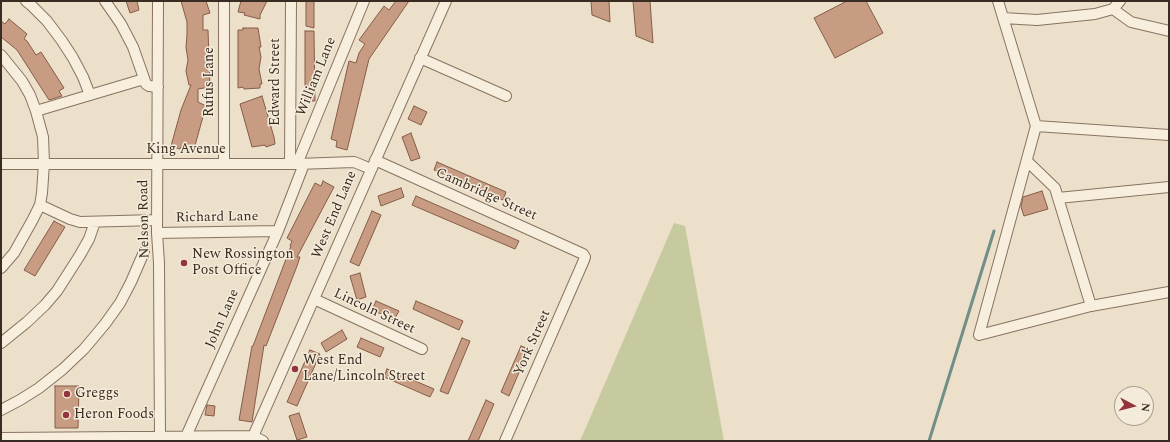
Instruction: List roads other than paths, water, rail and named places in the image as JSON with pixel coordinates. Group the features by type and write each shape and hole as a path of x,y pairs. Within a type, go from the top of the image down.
{"street":[{"path":"26,1 47,21 62,41 76,65 90,95"},
{"path":"105,1 121,24 133,47 146,84 158,87"},
{"name":"Nelson Road","path":"158,1 157,233 159,263 160,437"},
{"name":"Rufus Lane","path":"224,1 224,164"},
{"name":"Edward Street","path":"291,1 297,164"},
{"name":"William Lane","path":"297,164 364,1"},
{"name":"West End Lane","path":"252,439 446,1"},
{"path":"998,1 1036,126 979,335 1091,306 1169,292"},
{"path":"1003,18 1037,20 1094,14 1116,5 1131,22 1169,31"},
{"path":"1,55 22,81 30,95 43,137 44,163 40,205 14,253 1,268"},
{"path":"420,58 506,96"},
{"path":"36,111 144,79"},
{"path":"1036,126 1169,135"},
{"path":"1027,161 1055,188 1091,306"},
{"name":"King Avenue","path":"1,164 297,164 354,162 373,165"},
{"name":"John Lane","path":"185,439 278,231 297,164"},
{"name":"Cambridge Street","path":"373,165 585,256"},
{"path":"1058,198 1169,187"},
{"path":"40,205 70,220 80,222 157,220"},
{"path":"1,343 27,322 57,291 89,239 95,222"},
{"name":"Richard Lane","path":"157,233 278,231"},
{"path":"1,410 39,388 63,369 84,349 120,303 132,282 144,252"},
{"name":"York Street","path":"505,441 585,256"},
{"name":"Lincoln Street","path":"314,299 422,350"},
{"path":"1,438 160,437 185,439 252,439 263,441"}],"waterway":[{"path":"929,441 994,231"}],"place":[{"name":"New Rossington Post Office","path":"184,263"},
{"name":"West End Lane/Lincoln Street","path":"295,369"},
{"name":"Greggs","path":"67,394"},
{"name":"Heron Foods","path":"66,415"}]}
